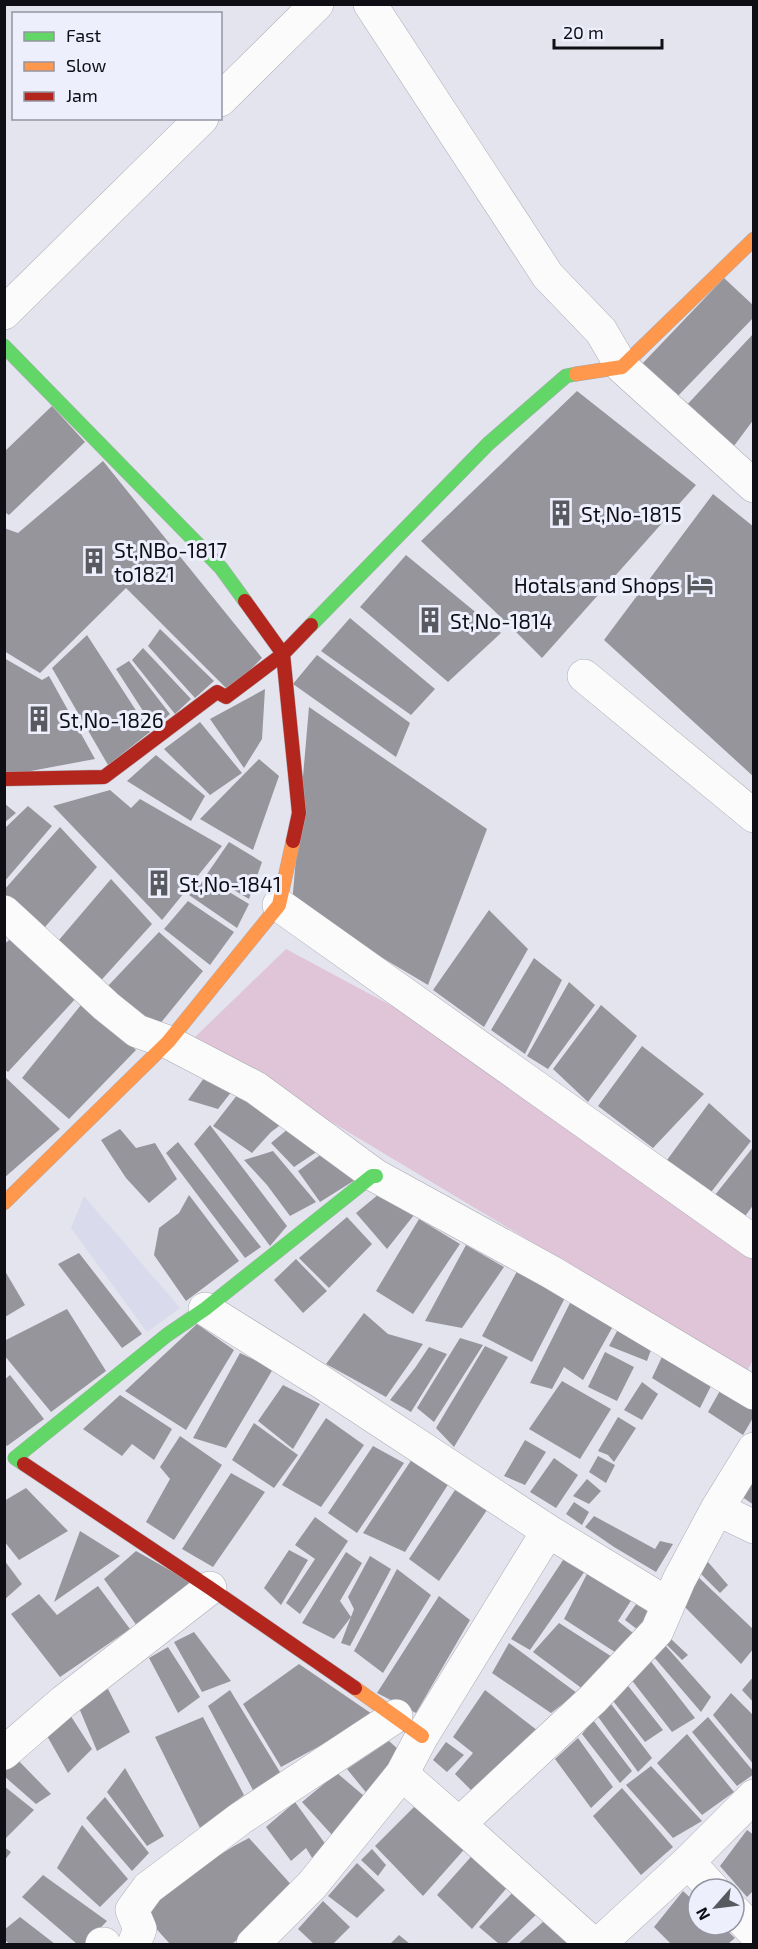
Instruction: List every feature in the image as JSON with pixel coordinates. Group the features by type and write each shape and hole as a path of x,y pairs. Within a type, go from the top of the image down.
{"street":[{"path":"222,98 317,4"},
{"path":"370,4 548,276 601,331 622,367 753,486"},
{"path":"4,313 200,120"},
{"path":"4,779 105,777 217,692 226,697 283,654 488,444 566,376 622,367 753,239"},
{"path":"4,346 221,568 283,654 299,813 279,905 168,1042 4,1203"},
{"path":"584,676 753,816"},
{"path":"279,905 753,1242"},
{"path":"4,912 97,998 137,1031 168,1042 256,1088 376,1176 551,1272 753,1393"},
{"path":"376,1176 372,1176 205,1309 167,1335 10,1463 210,1588 422,1736"},
{"path":"205,1309 330,1387 548,1531 668,1605"},
{"path":"459,1824 593,1699 657,1631 679,1580 717,1509 753,1449"},
{"path":"717,1509 753,1527"},
{"path":"253,1944 312,1885 402,1774 422,1736 548,1531"},
{"path":"4,1753 63,1702 210,1588"},
{"path":"134,1944 140,1929 132,1910 148,1888 241,1818 396,1716"},
{"path":"402,1774 593,1944"},
{"path":"599,1944 688,1862 753,1796"},
{"path":"688,1862 702,1877"}],"shaded area":[{"path":"286,949 420,1021 753,1255 753,1360 747,1371 193,1039"},
{"path":"84,1196 180,1308 147,1332 71,1228"}],"building":[{"path":"724,278 754,306 754,317 676,398 641,365"},
{"path":"754,333 754,419 731,450 684,408"},
{"name":"St,No-1815","path":"577,391 696,485 542,658 421,541"},
{"path":"52,406 85,442 9,515 4,512 4,452"},
{"name":"St,NBo-1817 to1821","path":"103,461 262,658 229,691 126,588 40,673 4,651 4,528 18,533"},
{"name":"Hotals and Shops","path":"713,494 754,527 754,777 604,640"},
{"name":"St,No-1814","path":"406,555 501,633 448,682 360,607"},
{"path":"350,618 435,689 411,715 321,651"},
{"path":"160,629 214,681 195,698 148,646"},
{"path":"87,635 150,732 108,765 52,668"},
{"path":"143,648 191,699 175,714 132,660"},
{"path":"317,655 410,723 396,757 293,684"},
{"name":"St,No-1826","path":"4,658 42,680 49,676 95,759 4,776"},
{"path":"129,661 170,714 154,728 116,669"},
{"path":"265,689 262,739 244,768 210,719"},
{"path":"309,707 487,829 428,985 292,904"},
{"path":"200,722 242,773 210,795 164,749"},
{"path":"156,755 205,796 191,821 127,781"},
{"path":"259,759 279,776 253,850 200,819"},
{"name":"St,No-1841","path":"110,790 131,808 140,799 222,846 162,920 53,806"},
{"path":"4,803 16,813 4,823"},
{"path":"28,806 52,826 4,882 4,829"},
{"path":"60,827 97,867 39,934 4,904 4,890"},
{"path":"229,842 262,862 249,899 207,874"},
{"path":"206,878 249,904 237,928 189,895"},
{"path":"111,879 152,924 96,986 53,947"},
{"path":"188,901 234,932 210,965 164,929"},
{"path":"489,910 528,949 484,1027 433,990"},
{"path":"159,932 203,971 155,1030 107,987"},
{"path":"12,938 78,996 8,1072 4,1069 4,944"},
{"path":"534,958 562,980 525,1054 491,1030"},
{"path":"569,982 595,1005 548,1069 527,1056"},
{"path":"85,1000 136,1050 69,1119 22,1078"},
{"path":"601,1005 637,1036 588,1102 553,1069"},
{"path":"642,1046 704,1094 653,1148 598,1106"},
{"path":"207,1074 236,1086 218,1109 188,1100"},
{"path":"4,1076 60,1129 4,1178"},
{"path":"238,1094 283,1123 271,1132 252,1153 213,1126"},
{"path":"709,1103 751,1141 708,1196 667,1160"},
{"path":"294,1124 321,1149 294,1167 271,1143"},
{"path":"210,1125 287,1226 270,1246 194,1144"},
{"path":"120,1129 136,1148 155,1143 177,1179 149,1203 126,1178 101,1140"},
{"path":"178,1142 261,1247 245,1258 166,1153"},
{"path":"754,1146 754,1204 743,1219 715,1195"},
{"path":"273,1151 316,1202 290,1216 267,1185 244,1160"},
{"path":"323,1153 355,1180 320,1202 298,1171"},
{"path":"385,1189 418,1210 387,1249 356,1213"},
{"path":"189,1195 239,1261 186,1301 154,1255 159,1228 179,1213"},
{"path":"347,1217 372,1244 329,1288 299,1258"},
{"path":"419,1219 460,1244 413,1314 376,1291"},
{"path":"466,1245 504,1267 462,1328 425,1321"},
{"path":"79,1253 142,1334 122,1348 58,1264"},
{"path":"296,1259 327,1291 303,1313 274,1280"},
{"path":"521,1264 568,1292 532,1362 482,1336"},
{"path":"5,1271 25,1305 5,1317"},
{"path":"573,1297 617,1319 583,1380 564,1367 552,1389 530,1383"},
{"path":"67,1309 106,1371 51,1412 4,1355 4,1341"},
{"path":"364,1313 388,1334 423,1344 386,1397 326,1364"},
{"path":"623,1320 656,1336 647,1361 609,1346"},
{"path":"197,1324 234,1350 186,1430 125,1391"},
{"path":"460,1338 483,1345 434,1422 417,1408"},
{"path":"668,1344 717,1374 700,1408 652,1378"},
{"path":"485,1346 508,1357 454,1447 436,1428"},
{"path":"429,1347 447,1354 411,1412 390,1400"},
{"path":"605,1352 634,1367 617,1401 588,1387"},
{"path":"240,1353 273,1369 226,1448 193,1438"},
{"path":"10,1375 44,1419 7,1446 4,1443 4,1380"},
{"path":"726,1380 754,1402 754,1416 743,1435 708,1412"},
{"path":"562,1381 611,1409 580,1459 529,1429"},
{"path":"642,1382 658,1394 642,1420 624,1410"},
{"path":"283,1385 320,1404 293,1449 258,1421"},
{"path":"120,1395 172,1429 154,1460 132,1444 122,1456 83,1429"},
{"path":"618,1417 636,1428 614,1462 608,1455 598,1451"},
{"path":"326,1418 364,1445 321,1507 282,1485"},
{"path":"254,1423 298,1455 274,1488 232,1460"},
{"path":"180,1436 222,1465 174,1540 146,1522 170,1479 160,1467"},
{"path":"525,1440 546,1452 525,1485 504,1476"},
{"path":"373,1446 404,1463 357,1533 328,1513"},
{"path":"414,1456 449,1483 405,1552 363,1533"},
{"path":"598,1456 615,1465 606,1483 589,1472"},
{"path":"554,1458 578,1475 556,1508 530,1492"},
{"path":"754,1467 754,1505 735,1492"},
{"path":"231,1473 265,1492 213,1567 182,1549"},
{"path":"587,1479 601,1491 589,1504 573,1496"},
{"path":"26,1488 68,1531 19,1560 4,1541 4,1501"},
{"path":"455,1490 487,1510 439,1581 409,1559"},
{"path":"574,1502 589,1512 582,1525 566,1514"},
{"path":"594,1516 655,1549 660,1541 673,1544 656,1572 585,1527"},
{"path":"315,1517 348,1541 300,1614 286,1603 315,1559 295,1545"},
{"path":"80,1531 120,1556 54,1602"},
{"path":"289,1550 308,1560 281,1605 264,1588"},
{"path":"136,1551 196,1585 137,1626 104,1579"},
{"path":"346,1552 362,1563 340,1601 351,1617 334,1639 302,1623"},
{"path":"370,1556 391,1569 350,1646 341,1643 354,1609 348,1597"},
{"path":"565,1557 585,1571 530,1650 511,1639"},
{"path":"4,1560 22,1584 4,1600"},
{"path":"708,1562 728,1585 720,1593 698,1571"},
{"path":"590,1568 636,1593 618,1621 638,1637 621,1656 564,1619"},
{"path":"397,1569 431,1595 383,1673 354,1651"},
{"path":"695,1574 754,1630 754,1648 741,1664 679,1601"},
{"path":"98,1586 130,1629 60,1677 11,1614 39,1594 57,1615"},
{"path":"643,1594 656,1605 642,1633 625,1620"},
{"path":"439,1596 470,1620 416,1713 377,1693"},
{"path":"559,1623 617,1660 584,1690 533,1652"},
{"path":"194,1632 231,1681 202,1692 174,1642"},
{"path":"671,1639 688,1655 682,1660 665,1643"},
{"path":"509,1643 577,1693 551,1713 492,1673"},
{"path":"664,1644 711,1697 701,1712 653,1656"},
{"path":"168,1647 200,1697 178,1713 149,1658"},
{"path":"649,1659 695,1718 672,1732 630,1678"},
{"path":"299,1664 375,1716 281,1767 243,1704"},
{"path":"754,1676 754,1703 742,1690"},
{"path":"625,1682 663,1730 645,1742 610,1697"},
{"path":"108,1689 130,1732 97,1751 77,1703"},
{"path":"230,1690 286,1782 254,1792 208,1706"},
{"path":"485,1690 542,1734 474,1793 455,1774 473,1753 453,1737"},
{"path":"731,1693 754,1716 754,1765 713,1715"},
{"path":"608,1700 652,1758 638,1772 596,1714"},
{"path":"65,1707 92,1749 68,1773 42,1727"},
{"path":"203,1717 244,1795 200,1828 155,1737"},
{"path":"708,1717 754,1772 737,1786 692,1732"},
{"path":"593,1720 632,1771 620,1783 582,1734"},
{"path":"687,1734 734,1792 702,1815 657,1763"},
{"path":"578,1738 613,1787 591,1808 555,1759"},
{"path":"389,1741 409,1759 369,1796 347,1769"},
{"path":"446,1742 464,1755 447,1772 433,1760"},
{"path":"15,1757 51,1794 36,1804 4,1776 4,1767"},
{"path":"651,1766 702,1821 673,1838 626,1785"},
{"path":"125,1768 164,1836 147,1846 107,1792"},
{"path":"337,1773 370,1801 332,1835 302,1802"},
{"path":"4,1786 34,1810 4,1840"},
{"path":"622,1788 673,1847 641,1875 593,1816"},
{"path":"105,1797 149,1853 132,1871 86,1818"},
{"path":"420,1801 469,1844 423,1896 375,1846"},
{"path":"295,1802 329,1849 314,1861 306,1848 291,1861 266,1827"},
{"path":"82,1825 128,1879 100,1907 57,1868"},
{"path":"747,1830 754,1835 754,1890 747,1897 746,1877 730,1877 720,1866"},
{"path":"249,1838 296,1890 232,1944 170,1944 142,1913 183,1878"},
{"path":"4,1847 11,1852 4,1861"},
{"path":"372,1849 386,1865 378,1876 361,1860"},
{"path":"477,1850 510,1884 472,1929 437,1895"},
{"path":"357,1863 385,1890 357,1918 328,1896"},
{"path":"43,1875 107,1921 85,1944 77,1944 22,1897"},
{"path":"520,1885 543,1908 506,1944 499,1944 479,1927"},
{"path":"683,1891 686,1894 686,1937 735,1938 728,1944 671,1944 654,1927"},
{"path":"323,1901 350,1927 333,1944 314,1944 298,1929"},
{"path":"552,1914 577,1944 518,1944"},
{"path":"20,1917 55,1944 10,1944 4,1940 4,1930"},
{"path":"399,1935 410,1944 390,1944"}],"traffic: fast":[{"path":"4,346 221,568 245,601"},
{"path":"311,625 488,444 566,376 576,374"},
{"path":"24,1464 15,1458 167,1335 205,1309 372,1176 376,1176"}],"traffic: slow":[{"path":"576,374 622,367 754,239"},
{"path":"4,1203 168,1042 279,905 293,841"},
{"path":"355,1688 422,1736"}],"traffic: jam":[{"path":"245,601 283,654 299,813 293,841"},
{"path":"4,779 104,777 217,692 226,697 283,654 311,625"},
{"path":"24,1464 355,1688"}],"place":[{"name":"St,No-1815","path":"561,513"},
{"name":"St,NBo-1817 to1821","path":"94,561"},
{"name":"Hotals and Shops","path":"700,584"},
{"name":"St,No-1814","path":"430,620"},
{"name":"St,No-1826","path":"39,719"},
{"name":"St,No-1841","path":"159,883"}]}
